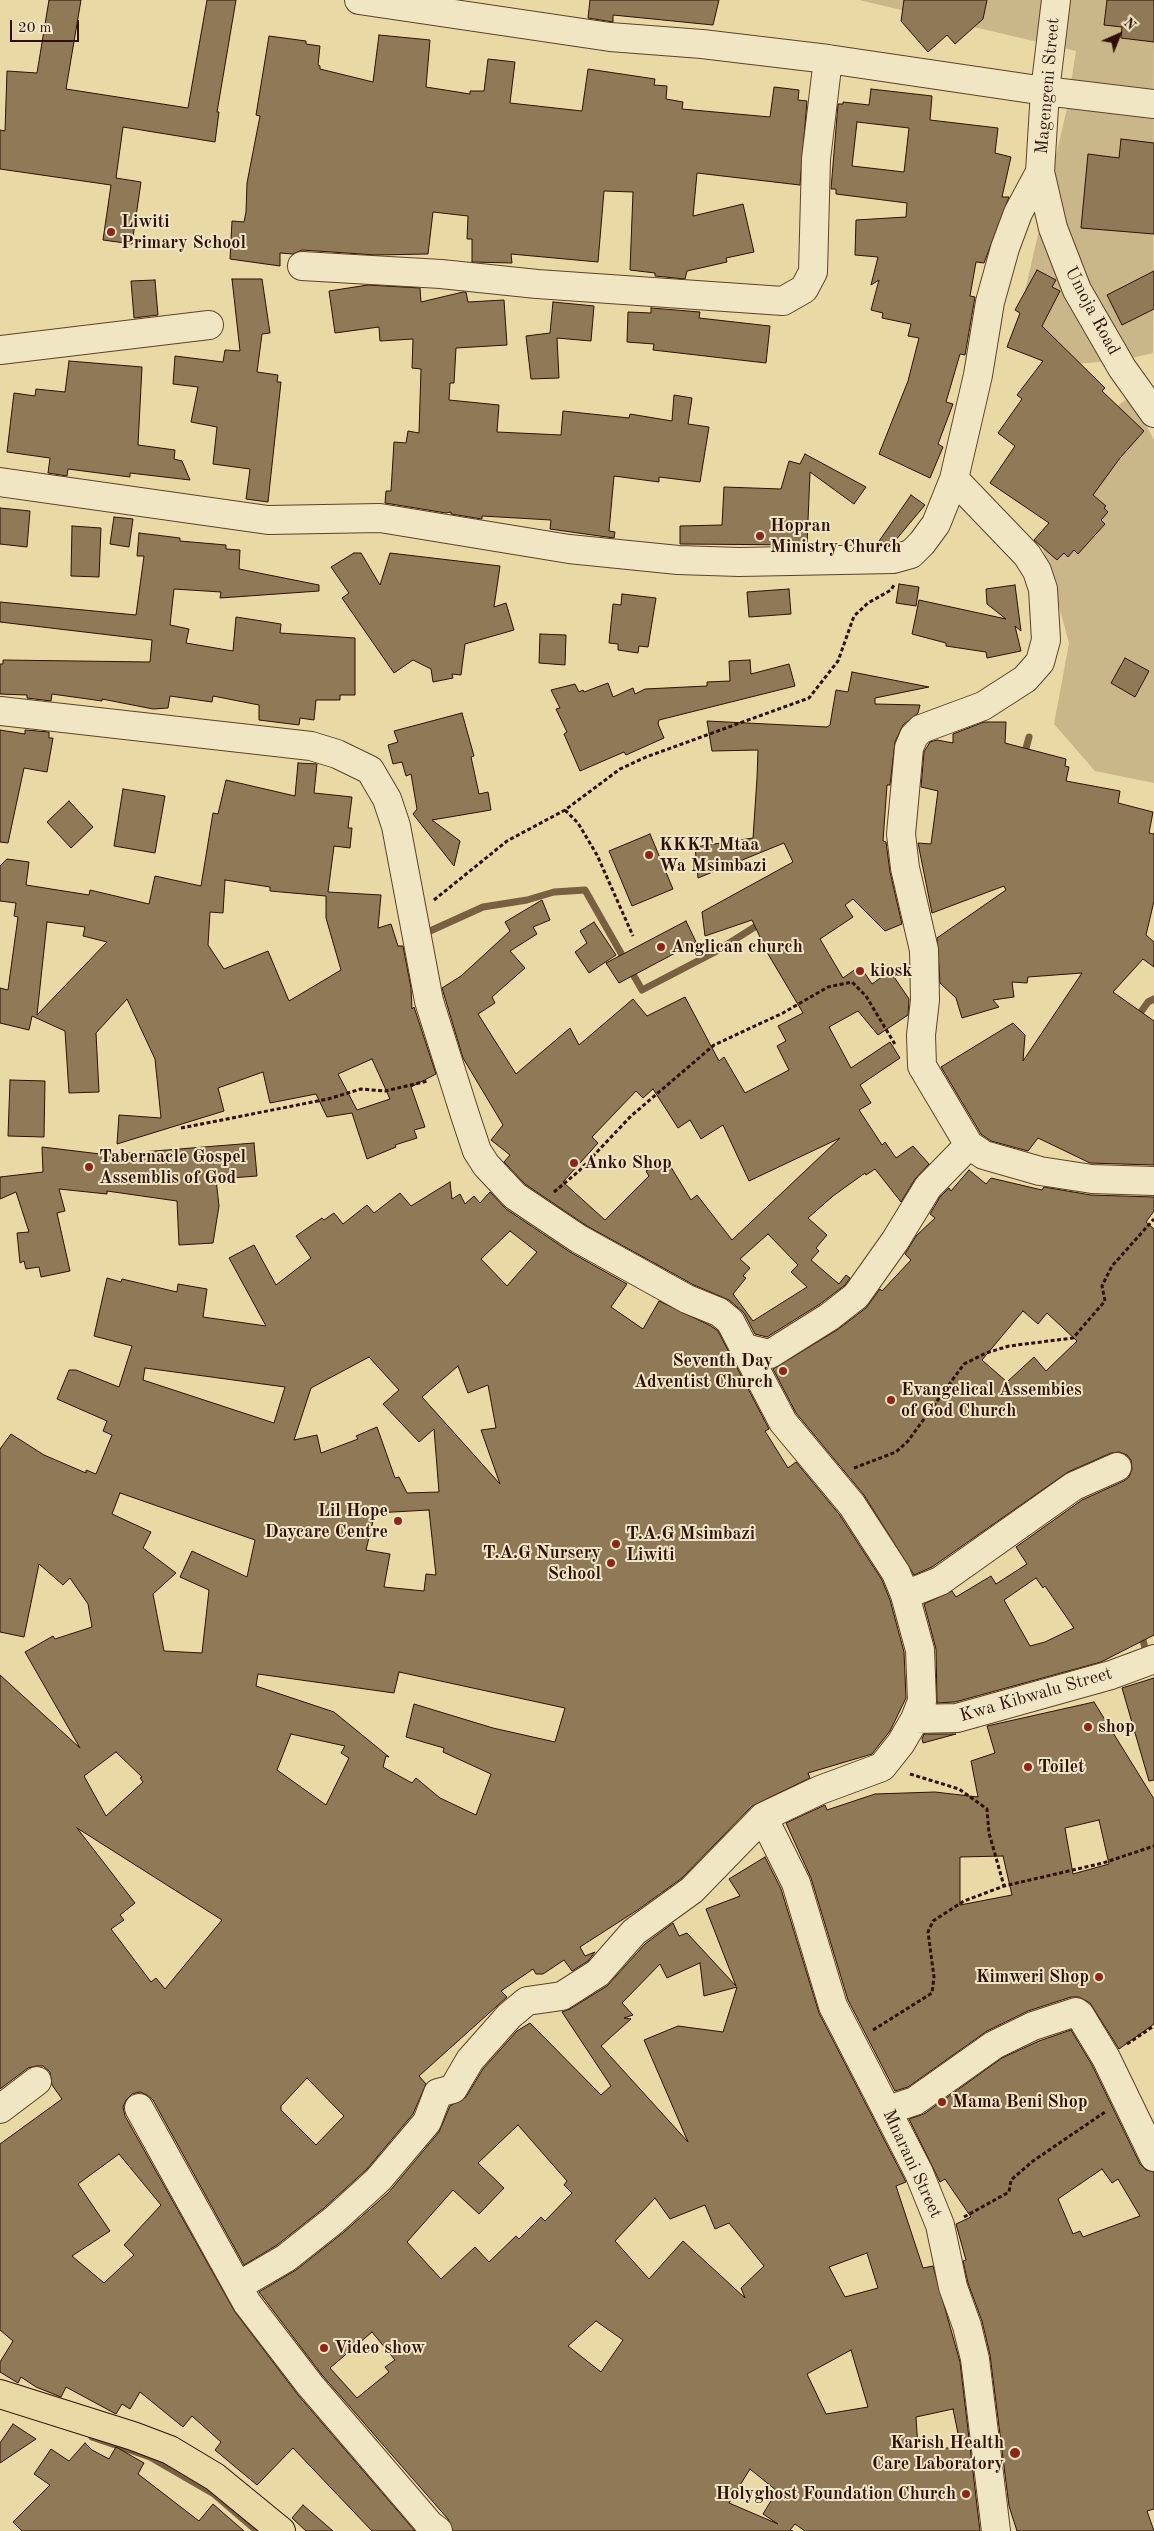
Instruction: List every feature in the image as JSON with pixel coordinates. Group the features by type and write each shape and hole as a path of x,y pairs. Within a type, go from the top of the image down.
{"main road":[{"path":"0,2394 133,2436 170,2450 215,2477 281,2531"}],"street":[{"path":"359,0 610,37 702,44 828,59 1045,91 1154,104"},
{"name":"Magengeni Street","path":"1040,172 1045,91 1056,0"},
{"path":"302,266 441,274 537,284 783,301 804,289 813,272 816,159 828,59"},
{"path":"0,482 268,520 380,518 569,549 678,560 860,561 893,559 911,554 922,544 936,524 954,479 978,375 990,302 1005,248 1018,213 1040,172"},
{"name":"Umoja Road","path":"1040,172 1052,228 1077,290 1122,368 1154,413"},
{"path":"0,350 209,325"},
{"path":"954,479 1027,555 1037,571 1043,589 1046,640 1040,662 1025,679 983,706 921,729 914,736 909,748 901,834 905,868 924,950 925,1000 921,1035 922,1066 969,1145 984,1155 1040,1171 1092,1178 1154,1181"},
{"path":"0,711 311,746 337,754 370,770 387,799 396,826 412,920 429,1001 481,1158 496,1177 534,1209 623,1265 687,1299 719,1312 730,1321 783,1422 868,1528 896,1574 905,1595 920,1650 922,1701 915,1719 901,1743 882,1767 820,1790 763,1816 692,1890 634,1932 598,1973 562,1996 527,2000 508,2016 470,2060 454,2089 438,2093 427,2122 378,2180 334,2220 286,2258 238,2286"},
{"path":"745,1348 770,1354 830,1317 856,1296 895,1241 928,1187 969,1145"},
{"path":"905,1595 940,1581 1074,1486 1117,1466"},
{"name":"Kwa Kibwalu Street","path":"915,1719 957,1718 1103,1677 1154,1659"},
{"name":"Mnarani Street","path":"763,1816 796,1883 834,2006 919,2173 940,2225 954,2287 975,2359 996,2531"},
{"path":"888,2110 915,2101 994,2045 1033,2026 1076,2012 1080,2015 1106,2058 1154,2156"},
{"path":"0,2109 37,2081"},
{"path":"139,2108 247,2303 310,2385 430,2525 438,2531"}],"path":[{"path":"412,920 447,887 507,841 565,810 620,769 646,757 809,698 838,661 854,616 868,603 891,590 911,554"},
{"path":"565,810 578,823 597,855 633,936"},
{"path":"534,1209 579,1171 631,1116 714,1045 783,1013 828,987 852,982 866,996 898,1049"},
{"path":"181,1128 328,1099 361,1089 385,1091 427,1082 450,1068"},
{"path":"835,1485 855,1468 896,1452 908,1441 964,1364 986,1353 1009,1346 1073,1338 1105,1301 1102,1286 1112,1266 1154,1219"},
{"path":"882,1767 959,1789 987,1809 989,1833 1004,1886"},
{"path":"851,2042 867,2035 901,2011 932,1993 934,1977 928,1932 933,1921 964,1901 1004,1886 1089,1866 1154,1846"},
{"path":"1106,2058 1154,2026"},
{"path":"940,2225 971,2215 1009,2192 1011,2180 1034,2161 1126,2099"}],"shaded area":[{"path":"859,0 1154,0 1153,353 1123,360 1064,365 1020,336 1011,335 1020,313 1067,108 1076,51"},
{"path":"1131,396 1154,440 1154,783 1095,771 1054,724 1069,643 1043,548 1093,492 1093,424"}],"building":[{"path":"49,0 81,0 66,89 188,108 207,0 236,0 217,112 219,112 215,142 123,127 116,178 141,182 132,244 103,240 111,185 0,169 0,130 5,131 7,71 37,73"},
{"path":"590,0 719,0 713,25 613,15 613,22 588,18"},
{"path":"904,0 987,0 983,19 955,44 947,35 928,52 901,21"},
{"path":"1107,0 1154,0 1154,42 1121,38 1122,27 1104,25"},
{"path":"379,35 430,40 426,87 470,94 470,91 484,91 488,59 515,62 510,103 582,111 588,69 655,79 654,85 667,86 666,99 683,102 682,109 770,117 774,87 799,90 798,100 807,101 800,185 697,173 693,216 743,204 754,252 726,258 727,262 687,271 685,279 655,276 655,273 630,270 633,192 604,191 598,262 511,254 512,263 472,262 472,239 467,239 468,216 433,212 428,254 375,255 302,250 293,254 280,253 280,266 230,259 232,221 244,222 246,212 247,183 260,116 256,115 269,36 306,41 306,44 320,46 318,65 320,69 373,82"},
{"path":"871,89 932,96 930,120 998,128 995,153 1011,157 1002,197 1009,197 984,263 976,262 970,296 975,297 965,355 960,354 946,402 953,404 938,444 943,447 930,478 879,454 908,381 919,338 908,336 911,324 882,318 883,313 871,310 879,280 871,285 878,257 855,255 856,220 906,217 907,203 836,194 836,189 831,189 838,104 843,104 843,102 869,105","holes":["857,122 909,128 904,172 852,166"]},
{"path":"1121,139 1154,143 1154,234 1081,228 1088,154 1119,158"},
{"path":"1037,270 1056,280 1052,287 1060,291 1042,326 1105,388 1102,391 1144,431 1120,458 1093,495 1106,506 1104,508 1108,512 1101,520 1105,524 1078,554 1074,550 1068,557 1064,553 1057,560 1034,540 1049,523 990,483 1015,446 998,433 1022,399 1017,395 1043,361 1007,347 1020,313 1015,310"},
{"path":"1154,271 1154,309 1122,325 1107,295"},
{"path":"232,279 262,279 270,333 262,334 257,372 278,375 277,382 281,382 268,502 246,499 250,469 213,464 217,427 191,422 198,387 173,384 175,356 223,362 225,350 240,351"},
{"path":"155,280 158,315 134,318 131,281"},
{"path":"368,285 420,288 421,302 463,292 466,292 468,302 504,300 507,345 456,348 454,383 450,383 449,400 499,405 497,432 561,435 563,411 629,418 630,414 672,421 674,395 692,398 688,424 709,427 700,482 659,477 659,482 614,476 609,531 615,532 614,538 550,529 551,520 482,516 482,519 451,514 451,512 446,513 385,503 386,491 391,491 394,442 406,443 408,431 419,433 421,369 412,368 413,339 380,341 379,327 335,333 329,291"},
{"path":"553,302 594,306 591,341 557,338 559,378 531,379 526,336 550,333"},
{"path":"651,308 700,312 699,318 770,326 766,363 653,350 654,344 627,342 628,312 651,313"},
{"path":"69,361 142,367 138,445 175,450 174,459 182,461 190,480 130,473 130,477 68,469 67,476 48,473 50,458 7,452 14,393 35,396 36,389 65,392"},
{"path":"805,454 866,487 854,504 810,472 807,545 680,544 680,526 722,525 724,487 781,489 789,461 800,464"},
{"path":"911,495 925,505 894,542 877,544"},
{"path":"0,508 30,511 27,547 0,544"},
{"path":"114,517 133,519 129,547 110,544"},
{"path":"72,526 101,528 99,577 71,576"},
{"path":"139,533 180,538 180,541 226,545 226,549 240,550 239,569 319,585 319,591 220,598 221,592 174,589 170,625 189,629 186,643 233,651 236,617 281,624 280,633 355,638 355,695 340,695 340,700 316,700 314,720 300,718 299,725 259,720 259,705 213,696 212,702 170,696 168,708 153,709 102,699 102,701 52,694 51,701 27,698 27,695 0,694 0,664 3,664 3,660 150,662 152,640 0,622 0,602 136,615 144,556 137,556"},
{"path":"354,553 361,553 380,585 390,553 500,566 494,607 506,603 514,630 465,644 461,675 452,674 453,678 433,682 431,669 413,660 394,673 342,598 349,593 331,567"},
{"path":"899,584 919,587 916,606 896,603"},
{"path":"1015,585 1021,631 1015,626 1021,651 987,658 986,652 946,646 946,643 912,634 919,600 1006,619 987,604 986,589"},
{"path":"789,589 791,614 749,617 747,592"},
{"path":"622,594 656,598 648,647 639,646 638,653 618,650 618,644 609,643 613,604 621,605"},
{"path":"540,634 566,635 565,665 539,663"},
{"path":"1125,658 1149,671 1135,697 1111,683"},
{"path":"750,660 751,674 789,664 795,686 659,720 658,724 664,738 626,755 624,752 580,771 564,734 567,732 556,709 560,708 551,690 575,684 579,692 583,690 584,692 608,683 613,697 633,688 635,694 645,689 707,686 707,682 730,681 729,661"},
{"path":"852,672 929,687 875,698 875,704 920,705 918,713 903,725 895,742 890,785 887,785 883,841 886,842 890,872 902,924 885,931 853,899 845,905 853,917 820,939 843,978 860,966 872,984 890,971 909,999 908,1015 878,1035 858,1011 829,1027 851,1068 890,1042 900,1058 860,1085 871,1103 859,1110 882,1145 885,1142 896,1158 913,1146 929,1164 915,1179 901,1202 875,1169 866,1175 865,1173 833,1196 808,1218 827,1235 816,1248 819,1251 811,1260 839,1284 846,1275 850,1278 845,1285 820,1304 767,1337 755,1334 744,1313 729,1300 694,1285 587,1226 525,1184 504,1162 510,1155 491,1140 503,1125 463,1058 442,988 461,976 510,931 505,922 542,900 550,920 533,927 537,934 510,951 525,968 492,997 495,1003 478,1014 516,1074 570,1028 579,1045 633,999 647,1016 685,997 719,1061 724,1057 745,1093 789,1070 777,1046 786,1041 778,1026 803,1013 768,954 752,920 705,936 702,912 793,862 784,843 698,878 695,847 753,838 757,778 758,750 712,751 707,721 827,727 830,725 836,690 848,692","holes":["653,1089 678,1128 690,1120 701,1139 723,1125 749,1181 840,1138 732,1240 697,1195 691,1200 666,1159 646,1171 649,1176 605,1220 563,1182 598,1143 592,1137 636,1091 643,1098","768,1234 798,1265 791,1272 807,1287 753,1321 733,1294 746,1278 743,1276 750,1268 740,1259"]},
{"path":"462,713 474,756 471,757 479,794 488,792 491,810 432,820 460,841 454,866 413,814 417,809 411,774 406,776 402,762 393,764 388,745 398,742 394,731"},
{"path":"984,722 1006,722 1005,743 1066,759 1065,766 1069,767 1066,781 1120,791 1118,803 1153,812 1149,833 1154,834 1154,901 1146,935 1154,942 1154,967 1143,959 1113,992 1154,1021 1154,1165 1090,1163 1038,1138 1028,1151 991,1141 981,1134 941,1067 1013,1023 1025,1035 1023,1061 1082,973 1028,977 1027,983 1012,982 1014,997 993,1000 999,1007 962,1018 956,998 940,983 937,938 1006,890 1004,886 932,913 918,843 931,844 938,791 921,787 924,752 930,742 937,740 953,743 953,734"},
{"path":"0,730 25,734 25,730 49,732 49,738 53,738 47,772 24,768 8,843 0,842"},
{"path":"298,763 317,764 314,793 352,797 348,828 352,828 350,848 334,846 328,892 381,895 378,928 391,924 398,946 403,946 411,988 412,1009 414,1007 436,1074 411,1087 425,1127 414,1130 417,1138 395,1145 396,1147 367,1159 352,1113 327,1117 316,1094 270,1103 263,1072 218,1088 224,1111 117,1144 119,1115 161,1118 155,1059 127,999 96,1033 99,1092 69,1093 65,1031 32,1016 29,1030 0,1023 0,988 8,990 18,917 14,916 16,903 0,901 0,866 7,859 29,862 26,885 89,895 90,890 149,904 155,876 201,886 213,813 218,814 226,780 295,796","holes":["225,880 270,887 270,891 326,896 326,918 341,970 289,1001 268,951 224,969 208,945 210,912 223,913","47,922 85,927 83,936 107,942 37,1015","372,1059 390,1099 357,1110 338,1074"]},
{"path":"123,789 165,796 155,853 114,846"},
{"path":"69,801 93,827 71,848 47,822"},
{"path":"650,834 673,889 632,906 609,851"},
{"name":"Anglican church","path":"686,921 696,942 619,983 606,963"},
{"path":"594,922 616,955 589,973 575,952 587,943 580,931"},
{"path":"10,1080 45,1081 44,1137 8,1136"},
{"path":"254,1143 257,1176 216,1179 219,1206 213,1243 179,1245 177,1201 107,1191 107,1194 59,1189 65,1211 57,1213 70,1271 41,1277 39,1267 26,1269 24,1261 20,1263 17,1233 29,1232 16,1192 0,1199 0,1177 43,1172 42,1147 117,1156 117,1154"},
{"path":"969,1170 986,1184 991,1178 1042,1190 1044,1187 1091,1195 1154,1197 1154,1211 1146,1222 1154,1229 1154,1635 1101,1662 955,1702 937,1703 936,1649 924,1604 952,1591 956,1597 991,1576 996,1584 1027,1564 1016,1547 1082,1500 1124,1481 1129,1477 1132,1469 1131,1460 1127,1455 1119,1452 1111,1453 1068,1472 932,1567 914,1575 864,1495 796,1413 773,1369 837,1330 866,1308 880,1289 882,1291 911,1260 905,1254 916,1236 935,1218 930,1214 940,1197 949,1188 951,1191","holes":["1023,1311 1038,1324 1047,1313 1077,1341 1046,1371 1034,1357 1007,1382 982,1360","1036,1578 1043,1588 1045,1586 1074,1628 1045,1642 1030,1646 1004,1600"]},
{"path":"450,1182 452,1199 460,1194 465,1204 474,1196 480,1203 490,1192 506,1209 570,1252 627,1284 611,1307 643,1329 659,1301 718,1331 769,1429 765,1431 788,1468 796,1462 839,1514 882,1580 890,1600 904,1652 906,1698 890,1731 872,1754 808,1773 810,1778 752,1806 682,1878 639,1909 580,1947 585,1956 595,1952 588,1961 572,1971 564,1960 543,1974 536,1974 533,1969 501,1991 507,1997 419,2076 426,2084 413,2114 367,2169 324,2208 277,2245 244,2265 153,2100 140,2092 132,2094 126,2100 123,2107 125,2116 235,2312 298,2395 415,2531 372,2531 293,2448 257,2485 215,2450 221,2442 192,2416 183,2427 140,2392 130,2409 122,2404 116,2414 66,2387 61,2397 36,2387 21,2377 18,2383 0,2372 0,2362 13,2341 0,2330 0,2144 62,2099 52,2085 50,2072 43,2066 28,2068 0,2089 0,1675 80,1748 25,1652 53,1636 55,1639 92,1627 88,1604 70,1578 63,1585 39,1564 24,1637 0,1632 0,1449 11,1434 44,1455 86,1473 86,1470 96,1474 112,1435 103,1431 107,1421 57,1399 69,1370 76,1370 119,1387 132,1346 94,1336 107,1278 121,1282 122,1279 177,1292 178,1284 207,1289 203,1317 266,1326 229,1258 254,1245 276,1285 311,1258 296,1236 322,1218 324,1220 334,1213 343,1224 367,1205 374,1213 400,1193 411,1206","holes":["510,1231 537,1252 507,1286 481,1259","369,1357 399,1390 383,1404 419,1442 434,1429 439,1492 407,1493 399,1477 395,1478 377,1427 356,1436 358,1439 321,1453 317,1435 294,1440 311,1388","458,1366 468,1393 488,1385 496,1428 481,1430 500,1484 422,1397","145,1368 285,1387 274,1423 143,1380","120,1493 255,1540 247,1577 192,1551 180,1577 209,1590 202,1653 164,1651 153,1594 176,1573 143,1548 151,1532 112,1514","429,1510 436,1575 426,1574 424,1591 384,1587 390,1554 366,1550 375,1513","399,1672 565,1708 555,1742 493,1728 414,1704 406,1737 444,1748 443,1752 491,1774 476,1815 440,1798 416,1778 412,1783 383,1767 386,1756 389,1757 334,1712 256,1686 258,1674 394,1693","291,1734 345,1746 341,1753 349,1758 326,1805 277,1770","116,1752 142,1777 140,1778 143,1782 106,1816 84,1776","77,1828 222,1920 165,1989 156,1978 151,1982 111,1929 124,1920 120,1915 135,1903","307,2078 344,2116 316,2145 281,2110 281,2106","119,2154 161,2205 124,2245 134,2255 104,2283 72,2256 110,2231 78,2184"]},
{"path":"1154,1678 1154,1780 1149,1781 1122,1688"},
{"path":"1094,1702 1154,1799 1154,2024 1119,2049 1090,2003 1079,1997 1071,1997 1028,2011 987,2031 908,2087 895,2091 848,2000 811,1878 786,1823 825,1805 827,1810 875,1794 935,1792 978,1797 971,1761 995,1753 987,1726","holes":["1099,1820 1109,1864 1073,1874 1065,1828","1003,1856 1012,1895 960,1905 960,1857"]},
{"path":"924,1734 956,1734 923,1743"},
{"path":"765,1857 781,1889 819,2013 906,2182 896,2186 923,2268 933,2266 960,2362 980,2531 805,2531 795,2524 790,2530 793,2531 453,2531 448,2519 322,2375 259,2292 296,2270 344,2232 389,2192 439,2132 450,2106 466,2097 483,2069 517,2031 530,2023 601,2095 611,2086 562,2012 607,1986 645,1944 673,1923 679,1936 687,1933 736,1986 706,1909 740,1896 729,1879","holes":["700,1963 704,1996 737,1987 723,2032 678,2026 644,2040 688,2142 601,2046 631,2019 624,2018 633,2015 622,2003 660,1964 667,1978","518,2125 567,2181 564,2185 572,2193 545,2221 541,2217 519,2239 516,2236 489,2262 475,2247 441,2279 407,2242 453,2190 479,2214 504,2188 478,2163","655,2198 670,2219 705,2205 715,2229 729,2223 764,2266 741,2288 745,2298 683,2241 649,2279 615,2241","867,2253 878,2288 845,2297 829,2267","596,2321 623,2340 601,2372 568,2346","372,2332 395,2360 385,2367 389,2372 357,2398 330,2368","851,2350 868,2407 826,2414 807,2374","953,2409 961,2448 918,2448 916,2417","750,2469 777,2491 763,2514 778,2524 729,2503"]},
{"path":"1071,2030 1092,2065 1140,2164 1146,2170 1154,2172 1154,2509 1147,2511 1154,2531 1017,2531 1009,2506 990,2355 982,2321 968,2283 963,2261 966,2260 956,2224 971,2217 945,2179 940,2182 909,2119 924,2114 1002,2058 1039,2041","holes":["1102,2169 1112,2183 1118,2179 1140,2216 1083,2237 1080,2231 1073,2234 1058,2199"]},
{"path":"13,2424 36,2439 0,2463 0,2443"},
{"path":"85,2443 92,2450 109,2459 116,2447 144,2463 138,2474 199,2521 213,2504 244,2531 22,2531 13,2522 50,2485 34,2474 51,2449 69,2461"},
{"path":"303,2505 333,2531 306,2531 292,2518"}],"waterway":[{"path":"1024,756 1029,737"},
{"path":"430,931 483,907 527,900 554,892 585,890 642,990 715,952 761,923"},
{"path":"1136,1019 1148,1002 1154,999"},
{"path":"1141,1632 1147,1656"},
{"path":"92,2437 150,2457 214,2494 257,2531"}],"place":[{"name":"Liwiti Primary School","path":"111,232"},
{"name":"Hopran Ministry Church","path":"760,536"},
{"name":"KKKT Mtaa Wa Msimbazi","path":"649,855"},
{"name":"Anglican church","path":"661,947"},
{"name":"kiosk","path":"860,971"},
{"name":"Anko Shop","path":"574,1163"},
{"name":"Tabernacle Gospel Assemblis of God","path":"89,1167"},
{"name":"Seventh Day Adventist Church","path":"783,1371"},
{"name":"Evangelical Assembies of God Church","path":"891,1400"},
{"name":"Lil Hope Daycare Centre","path":"398,1521"},
{"name":"T.A.G Msimbazi Liwiti","path":"616,1544"},
{"name":"T.A.G Nursery School","path":"611,1563"},
{"name":"shop","path":"1088,1727"},
{"name":"Toilet","path":"1028,1767"},
{"name":"Kimweri Shop","path":"1099,1977"},
{"name":"Mama Beni Shop","path":"942,2102"},
{"name":"Video show","path":"324,2348"},
{"name":"Karish Health Care Laboratory","path":"1015,2453"},
{"name":"Holyghost Foundation Church","path":"966,2494"}]}
